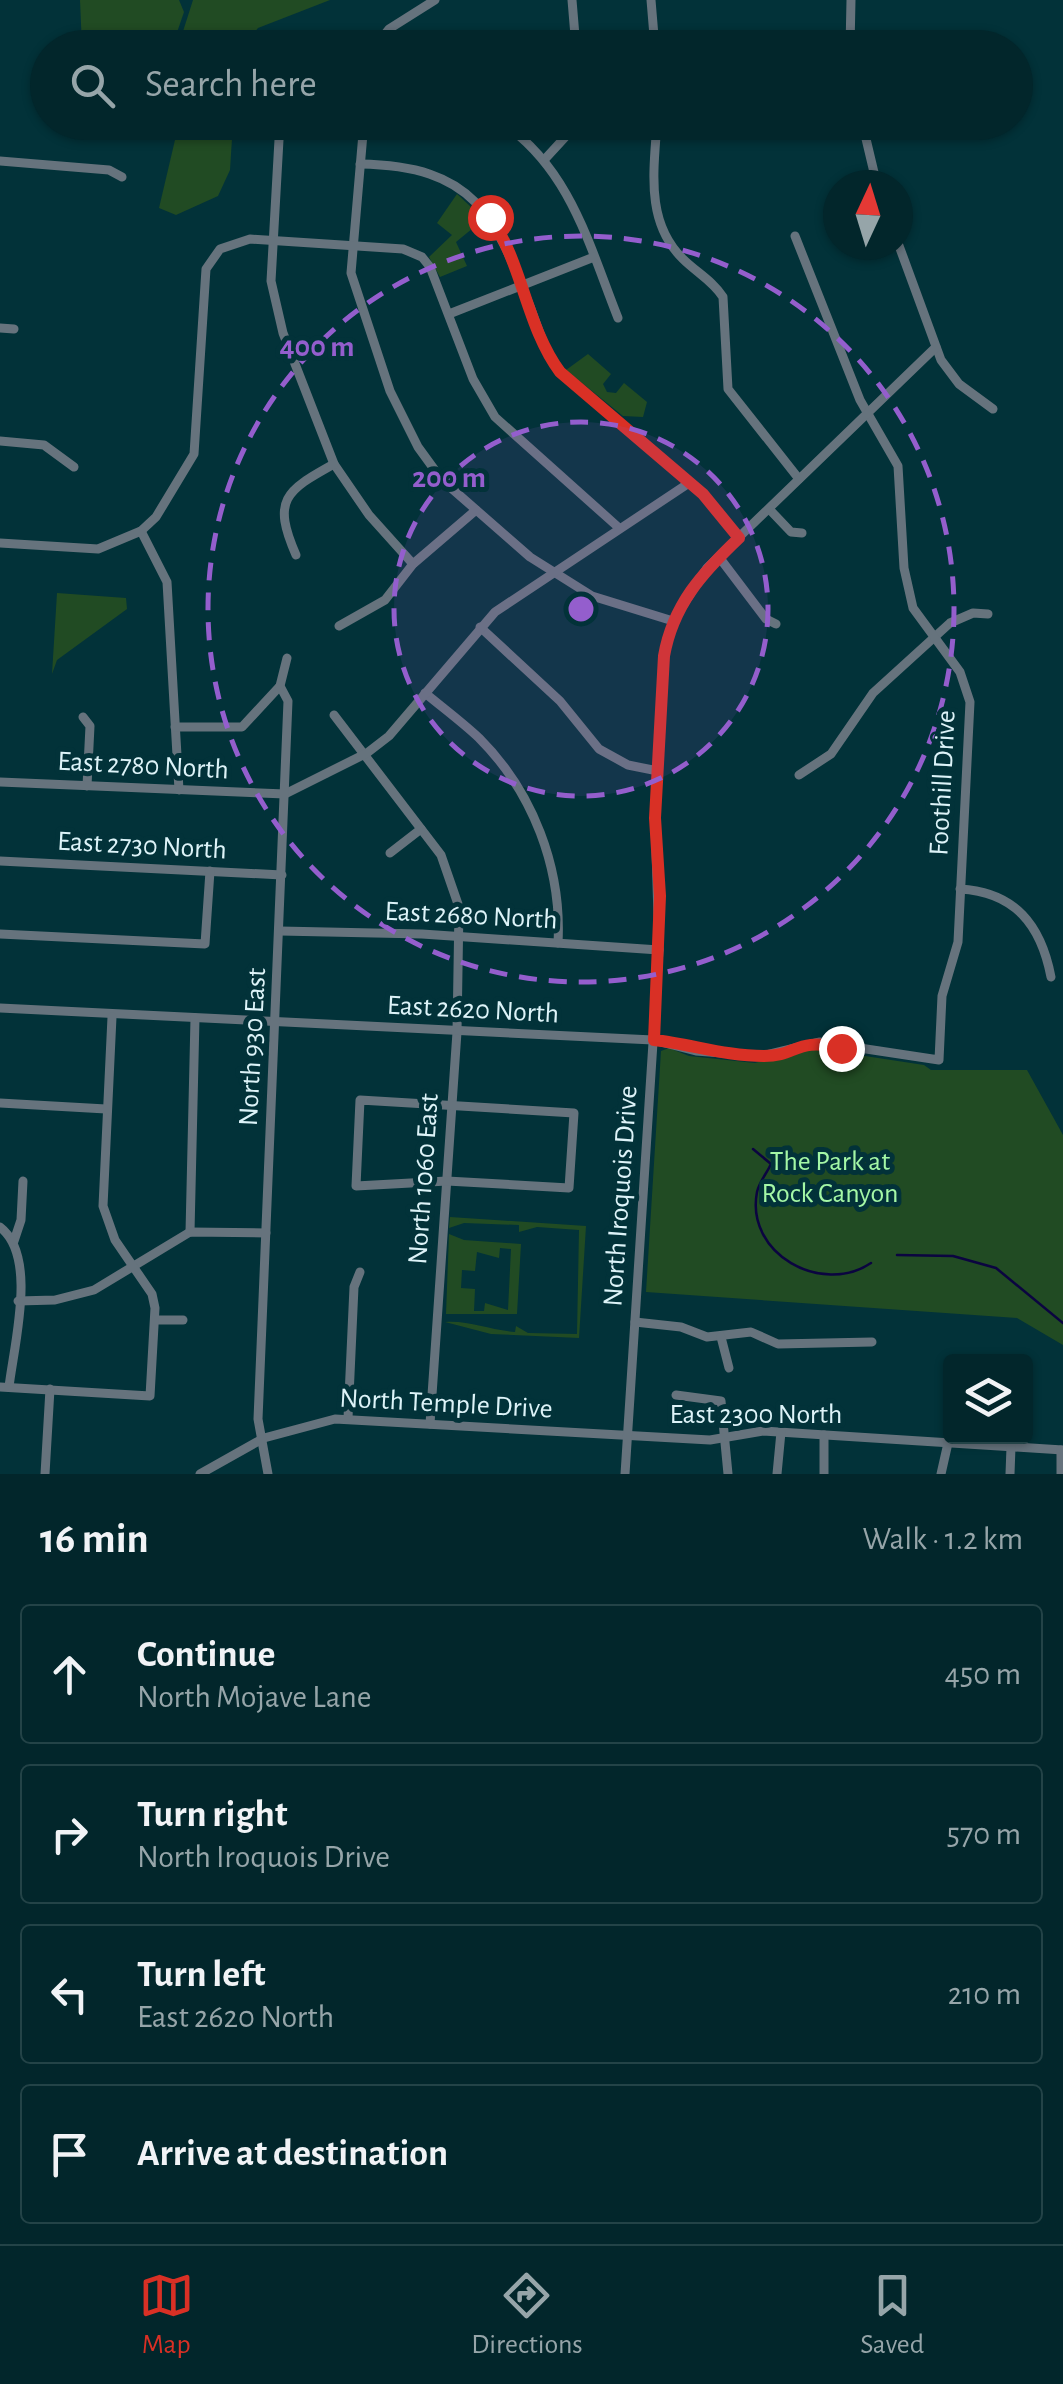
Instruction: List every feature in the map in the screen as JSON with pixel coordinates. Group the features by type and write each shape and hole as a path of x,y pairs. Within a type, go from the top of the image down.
{"street":[{"path":"389,30 435,0"},
{"path":"572,0 574,30"},
{"path":"650,0 653,30"},
{"path":"850,30 851,0"},
{"path":"279,140 272,281 280,324 334,464 369,514 413,564"},
{"path":"362,140 354,247 355,289 398,410 430,464 476,510 552,572 592,596 673,621"},
{"path":"522,140 545,159 570,198 618,318"},
{"path":"545,159 562,140"},
{"path":"656,140 654,188 660,224 676,251 723,297 723,367 728,389 799,480"},
{"path":"866,140 873,170"},
{"path":"0,161 109,170 122,177"},
{"path":"360,164 424,172 463,190 498,228 547,352 560,372 689,483 739,538"},
{"name":"Foothill Drive","path":"795,236 867,413 898,466 906,582 918,617 960,672 970,702 958,942 942,996 939,1060"},
{"path":"0,543 84,550 141,531 156,517 194,454 204,276 209,261 232,242 272,240 404,250 422,257 473,379 495,417 618,528"},
{"path":"449,314 594,257"},
{"path":"904,260 936,347 959,384 993,409"},
{"path":"0,328 14,329"},
{"name":"North Iroquois Drive","path":"625,1474 659,950 658,771 664,656 673,621 699,578 719,557 936,347"},
{"path":"0,441 44,445 74,467"},
{"path":"296,555 283,519 284,502 299,483 334,464"},
{"path":"284,794 367,753 396,730 480,627 552,572 689,483"},
{"path":"338,626 385,600 413,564 476,510"},
{"path":"770,510 791,532 802,533"},
{"path":"141,531 168,582 179,790"},
{"path":"719,557 766,619 776,624"},
{"path":"799,775 831,754 874,692 932,639 950,624 973,613 988,614"},
{"path":"480,627 560,701 599,749 628,765 658,771"},
{"name":"North 930 East","path":"268,1474 258,1419 278,1022 288,702 280,686 288,658"},
{"path":"175,727 242,727 280,686"},
{"path":"425,693 485,744 538,827 556,880 558,943"},
{"name":"North 1060 East","path":"334,716 367,753 452,877 461,937 430,1424"},
{"path":"83,717 90,726 87,786"},
{"name":"East 2780 North","path":"0,782 284,794"},
{"path":"390,852 422,830"},
{"name":"East 2730 North","path":"0,862 282,875"},
{"path":"0,934 204,944 210,871"},
{"path":"960,889 991,892 1023,912 1033,925 1051,977"},
{"name":"East 2680 North","path":"280,931 461,937 659,950"},
{"name":"East 2620 North","path":"0,1008 654,1040 696,1051 761,1056 820,1042 939,1060"},
{"path":"0,1227 14,1241 22,1266 5,1387 150,1396 155,1320 152,1294 114,1240 103,1206 112,1016"},
{"path":"190,1232 195,1018"},
{"path":"360,1100 452,1105 574,1113 570,1188 446,1181 356,1186 360,1100"},
{"path":"0,1103 106,1109"},
{"path":"14,1241 22,1220 23,1181"},
{"path":"18,1301 82,1294 135,1268 168,1242 190,1232 266,1232"},
{"path":"348,1418 354,1287 360,1272"},
{"path":"155,1320 183,1320"},
{"path":"635,1322 721,1337 737,1331 778,1344 872,1342"},
{"path":"721,1337 729,1368"},
{"path":"45,1474 50,1389"},
{"path":"676,1396 721,1401 728,1474"},
{"name":"North Temple Drive","path":"200,1474 264,1438 348,1418 628,1436"},
{"path":"777,1474 782,1432"},
{"name":"East 2300 North","path":"628,1436 722,1438 782,1432 943,1444"},
{"path":"824,1435 824,1474"},
{"path":"941,1474 948,1444"},
{"name":"East 2300 North","path":"948,1444 1062,1450"},
{"path":"1010,1474 1012,1447"},
{"path":"1061,1474 1062,1450"}],"green space":[{"path":"80,0 179,0 184,12 178,30 81,30"},
{"path":"193,0 330,0 256,30 183,30"},
{"path":"175,140 232,140 230,170 218,196 176,215 159,208"},
{"path":"457,194 484,219 456,242 467,266 440,277 429,257 452,235 437,223"},
{"path":"588,354 611,374 603,384 607,392 616,393 624,383 647,402 643,417 623,416 566,370"},
{"path":"57,593 126,598 127,609 57,660 52,674"},
{"name":"The Park at Rock Canyon","path":"806,1047 924,1065 931,1070 1027,1070 1063,1135 1063,1345 1017,1318 646,1292 661,1051 669,1048 689,1056 755,1063"},
{"path":"450,1217 586,1226 579,1338 491,1334 445,1322 515,1332 516,1326 528,1333 577,1334 579,1230 537,1227 519,1232 519,1225 464,1223 449,1228"},
{"path":"449,1234 464,1240 521,1244 517,1314 446,1314","holes":["500,1248 511,1249 508,1310 485,1303 484,1311 474,1311 475,1289 461,1288 462,1270 475,1271 477,1252 499,1258"]}],"waterway":[{"path":"753,1149 771,1164 758,1188 756,1214 763,1234 775,1250 791,1263 831,1275 852,1272 871,1263"},
{"path":"897,1255 953,1256 996,1268 1063,1323"}],"route":[{"path":"490,217 504,239 547,352 560,372 703,494 739,538 707,568 685,598 668,634 664,656 655,818 660,896 654,1040 678,1043 696,1051 761,1056 808,1042 841,1048"}]}
